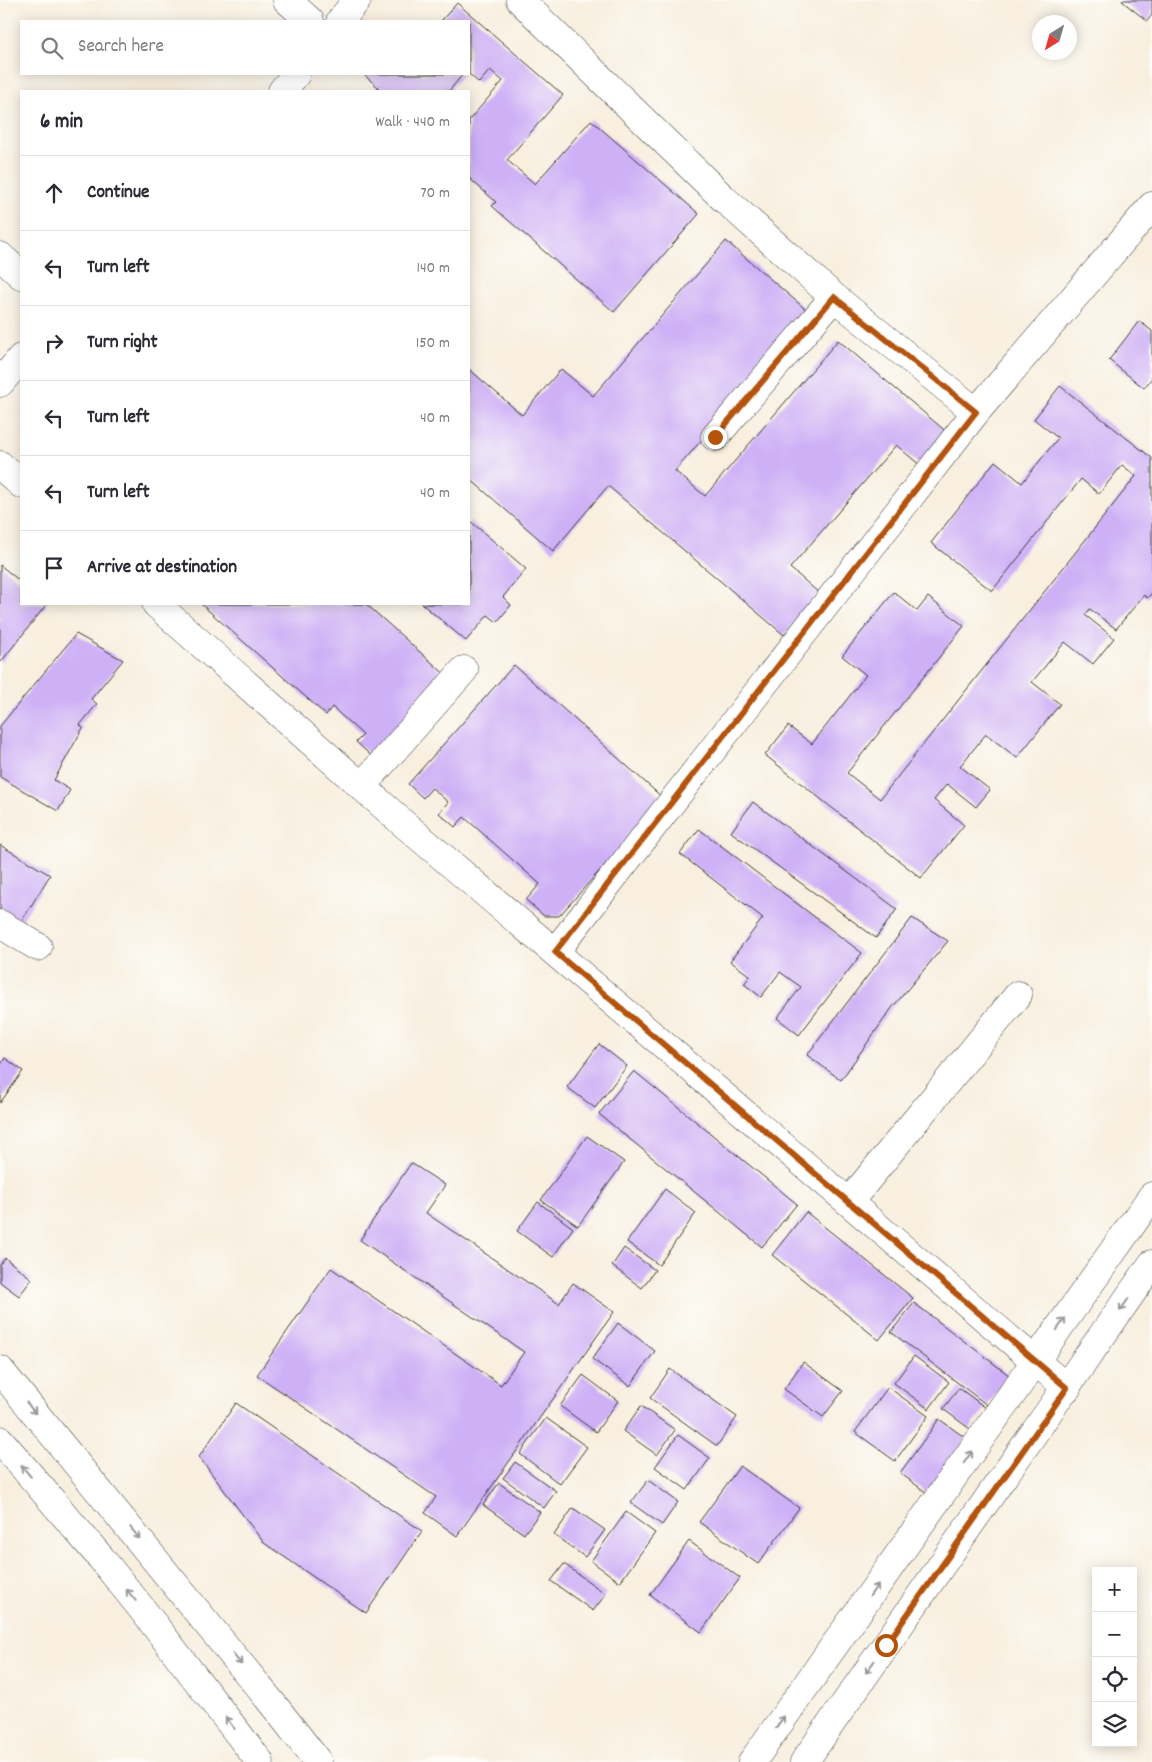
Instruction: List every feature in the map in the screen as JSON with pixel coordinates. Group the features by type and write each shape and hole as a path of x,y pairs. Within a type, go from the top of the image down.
{"street":[{"path":"287,0 309,20"},
{"path":"341,20 357,0"},
{"path":"520,0 724,200 834,297 976,412"},
{"path":"283,90 295,75"},
{"path":"555,952 976,412 1152,206"},
{"path":"0,256 20,274"},
{"path":"715,437 834,297"},
{"path":"0,383 20,359"},
{"path":"0,465 20,483"},
{"path":"157,605 362,786 1067,1388"},
{"path":"362,786 464,670"},
{"path":"0,924 38,947"},
{"path":"850,1202 1018,994"},
{"path":"752,1762 1152,1196"},
{"path":"804,1762 1152,1264"},
{"path":"0,1370 240,1662 318,1762"},
{"path":"0,1440 125,1587 260,1762"}],"building":[{"path":"1123,0 1152,0 1152,15 1147,21"},
{"path":"457,3 563,95 507,160 535,184 591,120 699,214 614,312 492,206 496,202 470,179 470,119 503,81 490,70 479,83 470,75 470,20 442,20"},
{"path":"364,75 462,75 450,90 376,90 378,87"},
{"path":"726,241 810,313 675,471 705,496 838,340 949,434 921,466 896,445 790,568 819,593 784,635 608,486 553,551 470,479 470,370 522,415 561,369 593,396"},
{"path":"1139,321 1152,331 1152,378 1144,388 1109,360"},
{"path":"1060,386 1152,458 1152,593 1147,598 1144,595 1116,629 1090,609 1085,615 1114,638 1093,664 1065,642 1032,682 1060,704 1017,758 986,734 960,766 990,790 976,807 947,784 934,800 964,825 921,878 765,755 788,726 812,744 866,675 842,656 894,592 917,611 928,597 964,626 847,773 880,799 1136,476 1122,465 1099,494 1081,479 992,591 931,543 995,461 1022,483 1058,438 1034,419"},
{"path":"470,521 526,569 503,597 511,605 497,622 488,615 466,641 423,605 470,605"},
{"path":"0,565 20,581 20,605 46,605 0,663"},
{"path":"202,605 367,605 448,677 375,759 356,742 363,735 332,707 326,715"},
{"path":"76,634 123,660 91,699 97,704 80,725 83,728 54,780 70,790 58,811 0,777 0,726"},
{"path":"514,665 664,799 559,916 544,916 526,900 540,884 464,817 455,827 439,813 448,802 432,788 423,798 408,784"},
{"path":"753,802 897,909 876,938 731,832"},
{"path":"699,829 862,953 799,1035 777,1018 801,987 780,972 761,997 744,984 750,976 730,961 763,918 680,854"},
{"path":"0,845 50,875 15,932 0,923"},
{"path":"912,918 948,941 892,1008 841,1080 807,1055"},
{"path":"599,1044 627,1066 595,1108 567,1087"},
{"path":"5,1058 23,1071 0,1103 0,1066"},
{"path":"634,1071 797,1204 762,1247 599,1114"},
{"path":"587,1136 624,1162 578,1226 541,1200"},
{"path":"411,1163 445,1185 426,1213 559,1304 573,1283 614,1312 457,1536 425,1513 436,1497 257,1375 331,1268 501,1385 524,1352 360,1240"},
{"path":"665,1189 696,1213 659,1265 627,1242"},
{"path":"538,1202 573,1228 553,1257 517,1231"},
{"path":"806,1212 913,1298 879,1340 772,1255"},
{"path":"624,1248 655,1270 642,1288 612,1266"},
{"path":"5,1258 32,1279 19,1296 0,1282 0,1265"},
{"path":"914,1303 1010,1376 987,1405 891,1332"},
{"path":"618,1323 655,1351 630,1386 592,1359"},
{"path":"914,1356 949,1382 929,1409 894,1383"},
{"path":"803,1362 843,1391 823,1417 784,1389"},
{"path":"670,1369 737,1417 717,1446 650,1398"},
{"path":"583,1375 618,1401 596,1432 560,1406"},
{"path":"888,1387 928,1416 895,1461 855,1432"},
{"path":"959,1388 986,1408 970,1429 943,1409"},
{"path":"236,1403 422,1531 366,1613 264,1543 199,1457"},
{"path":"641,1406 675,1430 657,1455 623,1431"},
{"path":"546,1418 587,1447 560,1484 520,1454"},
{"path":"939,1419 967,1439 927,1493 900,1473"},
{"path":"678,1435 710,1458 687,1490 655,1467"},
{"path":"515,1462 556,1491 544,1508 503,1478"},
{"path":"740,1466 799,1508 758,1564 699,1522"},
{"path":"648,1480 678,1502 662,1525 631,1503"},
{"path":"499,1483 540,1512 524,1534 483,1505"},
{"path":"573,1508 605,1530 585,1557 554,1535"},
{"path":"626,1512 655,1533 620,1582 591,1561"},
{"path":"689,1541 740,1578 701,1632 650,1595"},
{"path":"564,1564 606,1594 593,1611 551,1581"}],"route":[{"path":"715,437 834,297 976,412 555,952 1067,1388 886,1645"}]}
